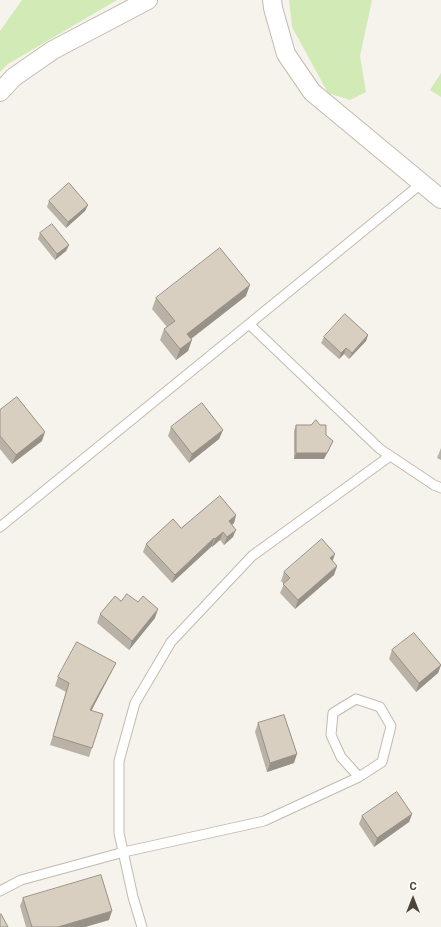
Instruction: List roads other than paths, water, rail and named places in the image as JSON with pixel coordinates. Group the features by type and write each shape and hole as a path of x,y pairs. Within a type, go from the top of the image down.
{"street":[{"path":"0,92 14,77 53,50 148,0"},
{"path":"272,0 286,54 312,92 441,199"}],"lane":[{"path":"0,527 422,183"},
{"path":"249,324 380,449 434,485 441,488"},
{"path":"142,927 133,897 119,833 119,761 135,702 171,642 252,556 390,456"},
{"path":"0,890 21,880 124,852 264,821 359,777 382,762 391,726 380,707 356,699 333,713 331,735 341,757 359,777"}]}
